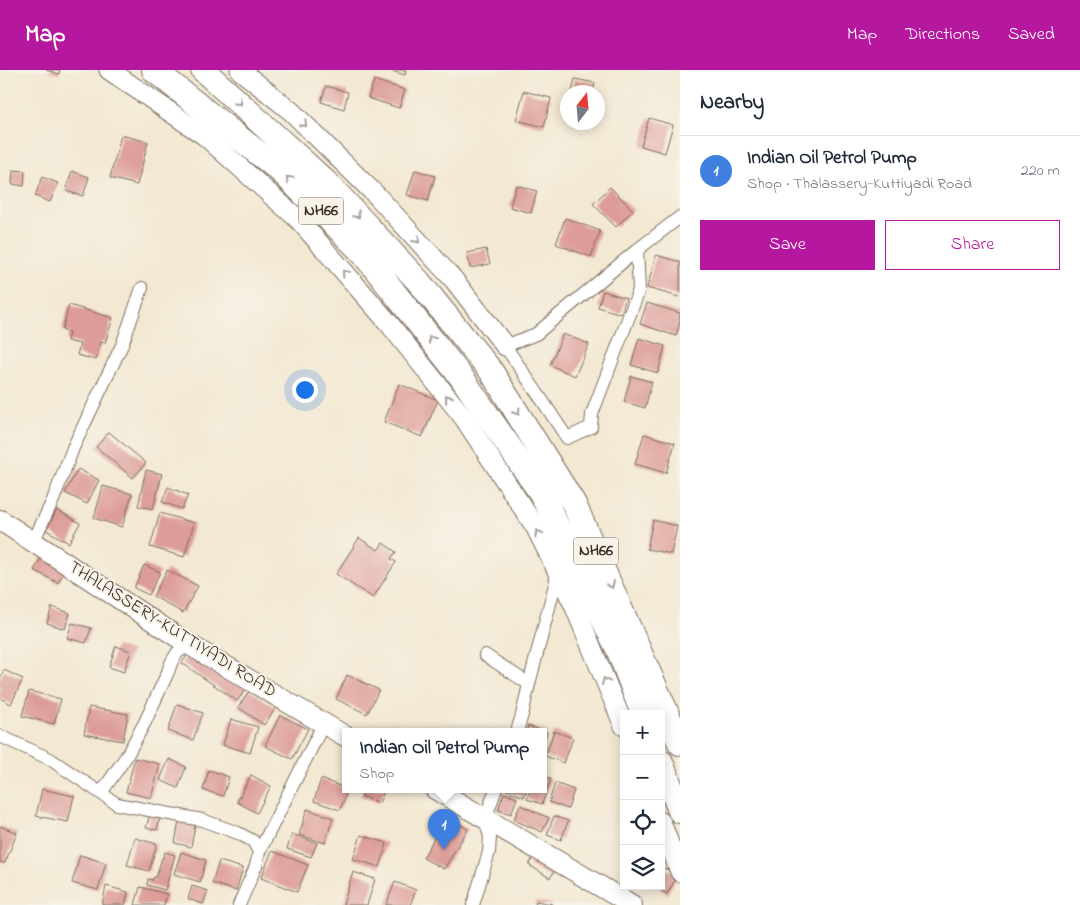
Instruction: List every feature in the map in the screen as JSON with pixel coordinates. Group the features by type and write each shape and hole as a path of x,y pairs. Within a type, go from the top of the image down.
{"highway":[{"name":"NH66","path":"154,70 282,172 363,253 462,378 541,493 618,649 641,710"},
{"name":"NH66","path":"203,70 330,186 419,282 491,371 574,504 680,743"},
{"path":"665,772 680,811"}],"main road":[{"name":"THALASSERY-KUTTIYADI ROAD","path":"0,520 188,644 342,734"},
{"path":"441,793 628,904"}],"street":[{"path":"109,70 205,136 299,220 387,321 464,418 536,528 574,605 620,716"},
{"path":"240,70 291,111 378,197 454,280 505,346 567,438 591,427 592,414 639,290 636,250"},
{"path":"505,346 536,334 636,250 680,217"},
{"path":"33,542 53,500 73,448 122,345 142,288"},
{"path":"518,728 558,573"},
{"path":"101,793 126,757 160,690 171,663 177,653 188,644"},
{"path":"485,655 529,684"},
{"path":"239,905 256,866 259,852 324,724"},
{"path":"0,736 50,759 117,804 202,820 238,833 253,841 259,852"},
{"path":"473,905 489,852 490,837 485,819 495,793"},
{"path":"665,833 680,872"}],"building":[{"path":"46,70 60,70 59,74"},
{"path":"388,70 406,70 405,75"},
{"path":"575,79 595,83 595,85 574,85"},
{"path":"374,80 405,90 399,108 368,98"},
{"path":"326,86 348,92 344,109 321,102"},
{"path":"524,91 551,98 544,127 516,120"},
{"path":"649,118 673,125 665,153 641,146"},
{"path":"121,135 148,142 137,185 110,178"},
{"path":"13,170 25,171 24,186 12,184"},
{"path":"415,170 435,176 428,201 407,195"},
{"path":"72,171 89,177 83,196 66,191"},
{"path":"42,177 58,183 50,202 35,196"},
{"path":"516,185 537,191 531,213 510,207"},
{"path":"610,187 633,210 616,227 593,204"},
{"path":"565,218 600,231 591,257 556,244"},
{"path":"486,249 490,264 470,268 467,253"},
{"path":"656,255 680,262 679,297 647,288"},
{"path":"603,291 626,298 621,314 598,307"},
{"path":"647,303 680,313 680,322 676,336 640,324"},
{"path":"69,305 113,318 105,343 101,342 96,360 77,355 80,344 67,341 69,332 62,330"},
{"path":"563,334 589,344 575,376 550,365"},
{"path":"639,338 665,346 658,373 631,365"},
{"path":"631,376 652,382 645,408 624,402"},
{"path":"399,384 438,400 422,437 384,422"},
{"path":"109,432 146,463 133,478 96,447"},
{"path":"644,434 675,443 666,473 635,464"},
{"path":"78,469 99,480 87,504 65,493"},
{"path":"146,470 162,474 153,509 138,506"},
{"path":"103,486 132,494 122,527 94,518"},
{"path":"168,487 188,495 182,509 162,502"},
{"path":"57,510 80,523 69,543 46,530"},
{"path":"160,513 194,523 184,557 150,547"},
{"path":"653,520 677,526 671,554 647,549"},
{"path":"359,538 378,550 383,543 396,552 391,559 396,562 373,598 336,574"},
{"path":"42,556 66,568 58,583 34,570"},
{"path":"144,565 160,572 149,595 134,588"},
{"path":"167,570 198,586 183,613 153,596"},
{"path":"52,607 70,613 65,629 47,623"},
{"path":"72,623 91,628 86,643 67,638"},
{"path":"116,646 131,651 124,672 109,667"},
{"path":"191,649 247,688 237,701 182,663"},
{"path":"4,670 23,679 11,704 0,698 0,679"},
{"path":"347,675 379,690 367,714 336,699"},
{"path":"250,690 276,708 264,725 238,707"},
{"path":"29,691 61,699 54,724 22,716"},
{"path":"177,704 203,713 193,740 168,731"},
{"path":"89,707 128,714 123,741 84,734"},
{"path":"280,715 308,729 292,759 265,746"},
{"path":"231,719 258,727 250,753 223,745"},
{"path":"554,731 573,738 564,763 547,757 547,750"},
{"path":"135,758 160,764 151,798 126,792"},
{"path":"169,759 186,767 178,788 160,780"},
{"path":"209,770 229,777 223,796 203,790"},
{"path":"251,775 271,786 257,813 237,802"},
{"path":"547,778 551,779 547,790"},
{"path":"321,779 342,787 342,793 346,793 340,810 314,801"},
{"path":"555,783 574,790 568,809 549,802"},
{"path":"42,789 74,796 68,822 36,816"},
{"path":"362,793 383,793 379,803 361,796"},
{"path":"504,793 517,798 511,814 498,810"},
{"path":"514,793 526,793 524,797"},
{"path":"529,793 546,793 542,804 527,799"},
{"path":"520,805 549,818 542,832 514,820"},
{"path":"307,809 333,818 325,843 299,835"},
{"path":"150,814 160,817 157,830 146,828"},
{"path":"554,816 568,821 561,840 547,835"},
{"path":"446,817 468,829 444,869 423,858"},
{"path":"179,821 195,825 191,847 175,843"},
{"path":"0,826 17,833 5,863 0,862"},
{"path":"292,834 317,843 311,857 287,849"},
{"path":"361,835 387,843 380,867 353,859"},
{"path":"135,838 157,844 149,871 127,865"},
{"path":"272,851 308,865 297,892 261,878"},
{"path":"165,852 175,855 165,890 147,885 148,879 153,880 156,877"},
{"path":"181,852 206,860 200,882 174,874"},
{"path":"535,854 557,867 550,878 529,865"},
{"path":"80,855 106,863 98,890 72,883"},
{"path":"219,861 243,868 236,891 212,883"},
{"path":"665,868 678,875 667,894 661,890 665,890"},
{"path":"353,872 375,879 367,905 343,905"},
{"path":"395,882 416,890 410,905 386,905"},
{"path":"106,886 128,892 125,905 102,905"},
{"path":"192,886 208,891 203,904 188,899"},
{"path":"140,887 167,894 164,905 135,905"},
{"path":"536,901 552,904 552,905 535,905"}],"place":[{"name":"Indian Oil Petrol Pump","path":"444,850"}]}
